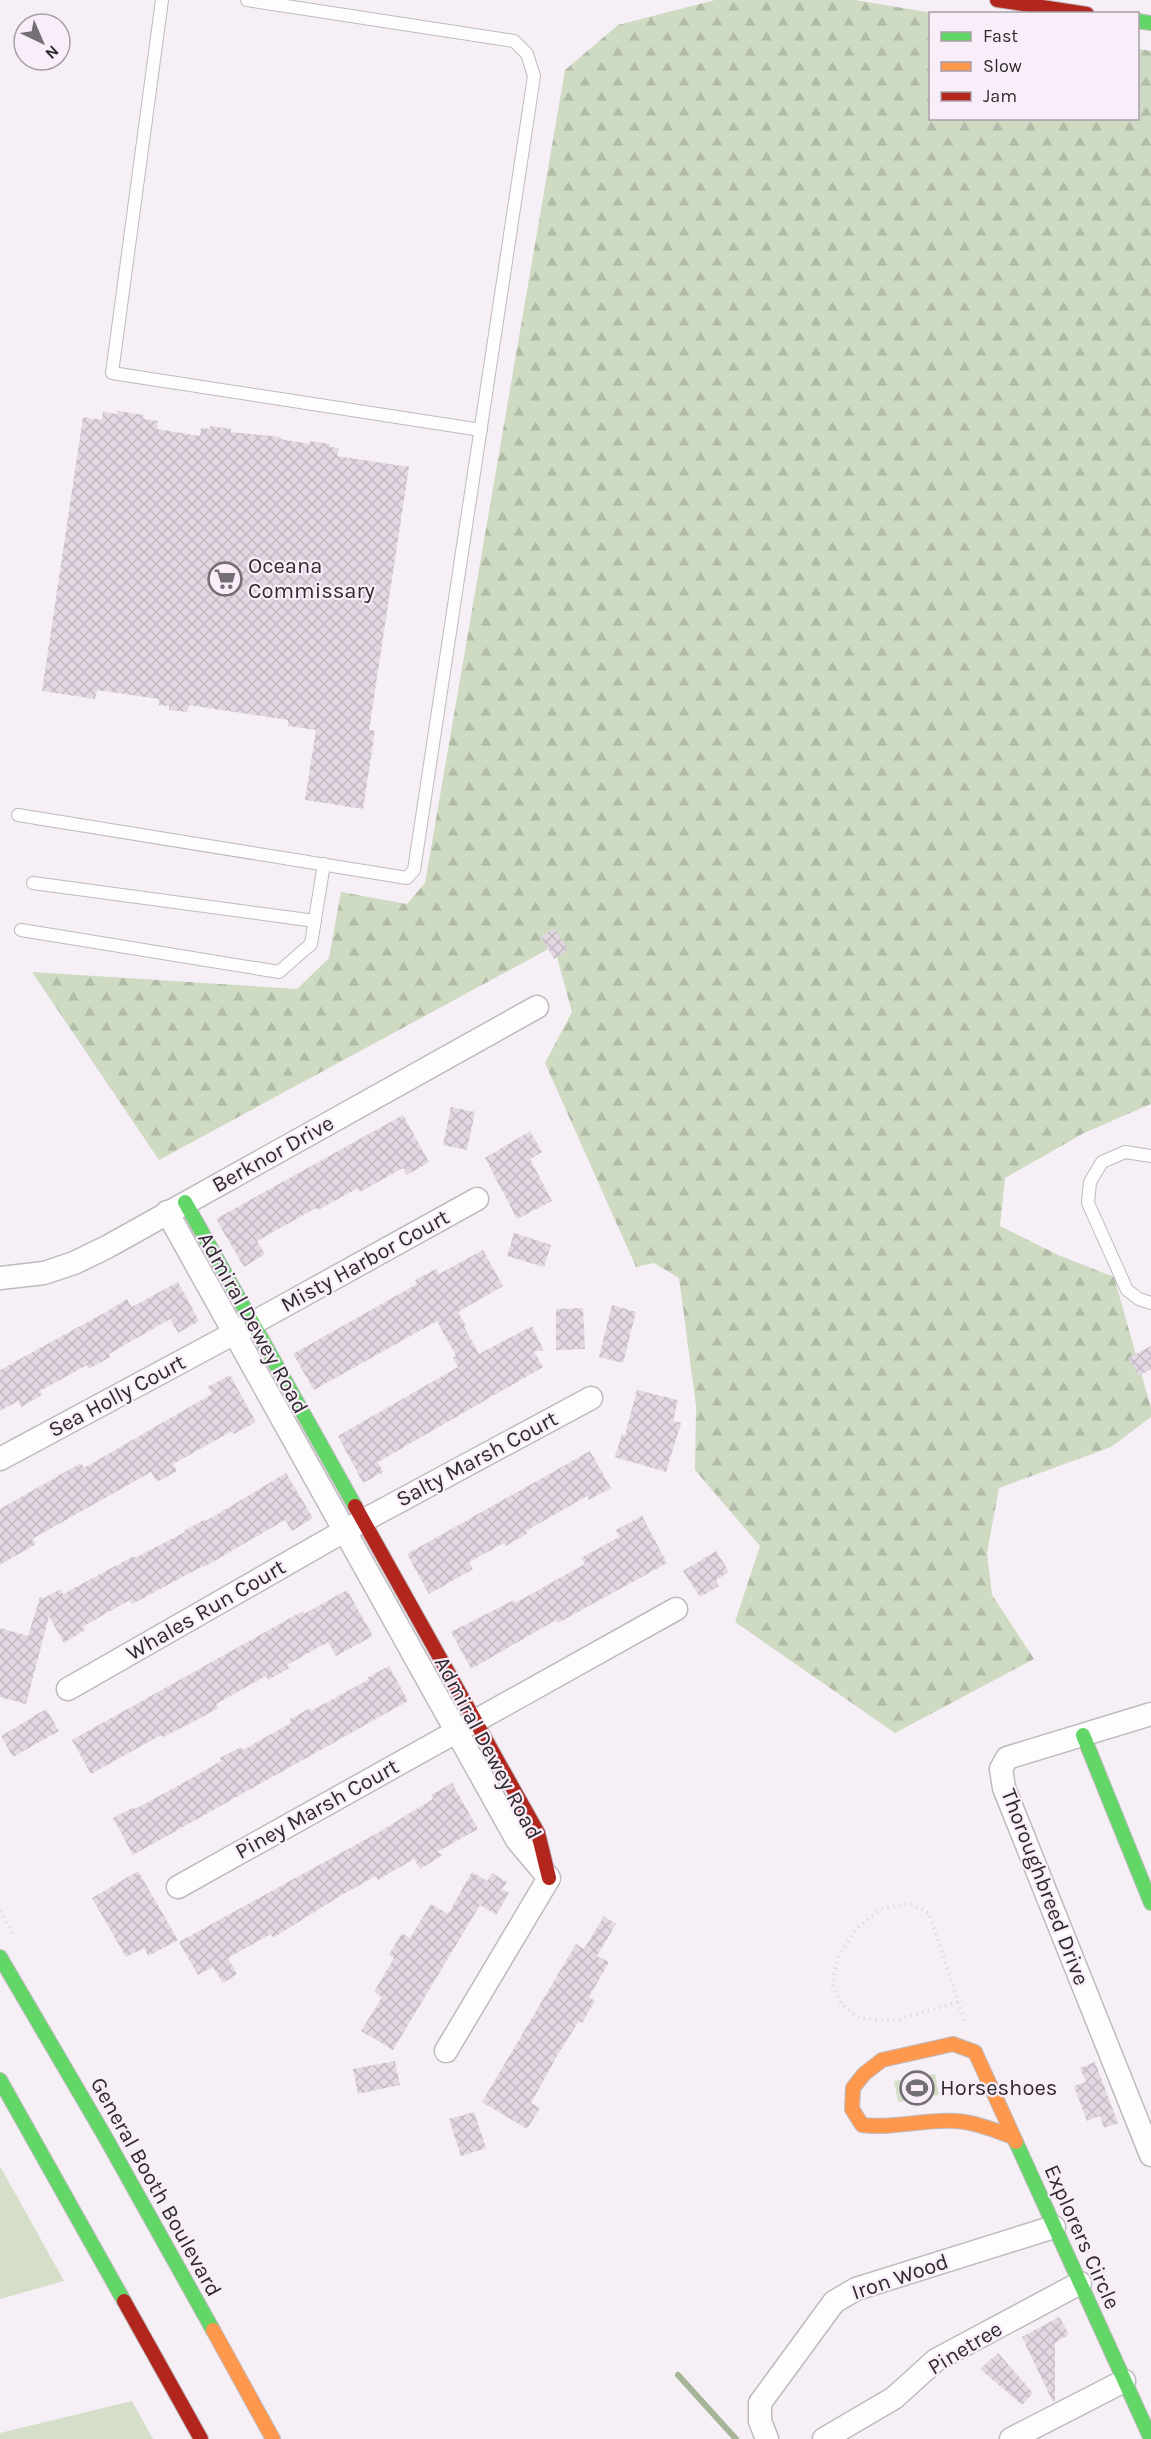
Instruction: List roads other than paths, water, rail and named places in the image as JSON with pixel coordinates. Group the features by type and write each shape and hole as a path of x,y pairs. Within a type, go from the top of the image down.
{"main road":[{"path":"997,0 1074,12"},
{"path":"1083,1735 1151,1903"},
{"name":"General Booth Boulevard","path":"0,1957 103,2133 273,2439"},
{"name":"Explorers Circle","path":"1013,2137 975,2123 947,2121 880,2128 862,2125 852,2109 853,2088 864,2074 882,2060 953,2044 975,2052 1149,2434"},
{"path":"0,2080 201,2439"}],"street":[{"name":"Berknor Drive","path":"0,1278 44,1273 74,1263 107,1247 537,1007"},
{"name":"Misty Harbor Court","path":"244,1328 477,1199"},
{"name":"Admiral Dewey Road","path":"176,1207 466,1726 518,1840 549,1878 446,2051"},
{"name":"Sea Holly Court","path":"0,1459 244,1328"},
{"name":"Salty Marsh Court","path":"354,1526 591,1398"},
{"name":"Whales Run Court","path":"68,1689 354,1526"},
{"name":"Piney Marsh Court","path":"178,1887 676,1609"},
{"name":"Thoroughbreed Drive","path":"1151,1714 1007,1758 1001,1769 1005,1788 1151,2155"},
{"name":"Iron Wood","path":"767,2439 760,2421 760,2403 834,2302 856,2289 1054,2227"},
{"name":"Pinetree","path":"824,2439 894,2398 936,2360 1080,2283"},
{"path":"1011,2439 1124,2380"},
{"path":"1149,2434 1146,2414 1151,2407"}],"lane":[{"path":"162,0 112,373 481,430"},
{"path":"18,815 407,878 414,870 534,76 527,54 514,41 247,0"},
{"path":"21,930 279,972 311,944 324,864"},
{"path":"33,883 315,921"},
{"path":"1151,1156 1125,1152 1102,1162 1090,1182 1089,1203 1127,1290 1139,1299 1151,1303"}],"waterway":[{"path":"678,2375 736,2439"}],"place":[{"name":"Oceana Commissary","path":"225,579"},
{"name":"Horseshoes","path":"917,2088"}]}
